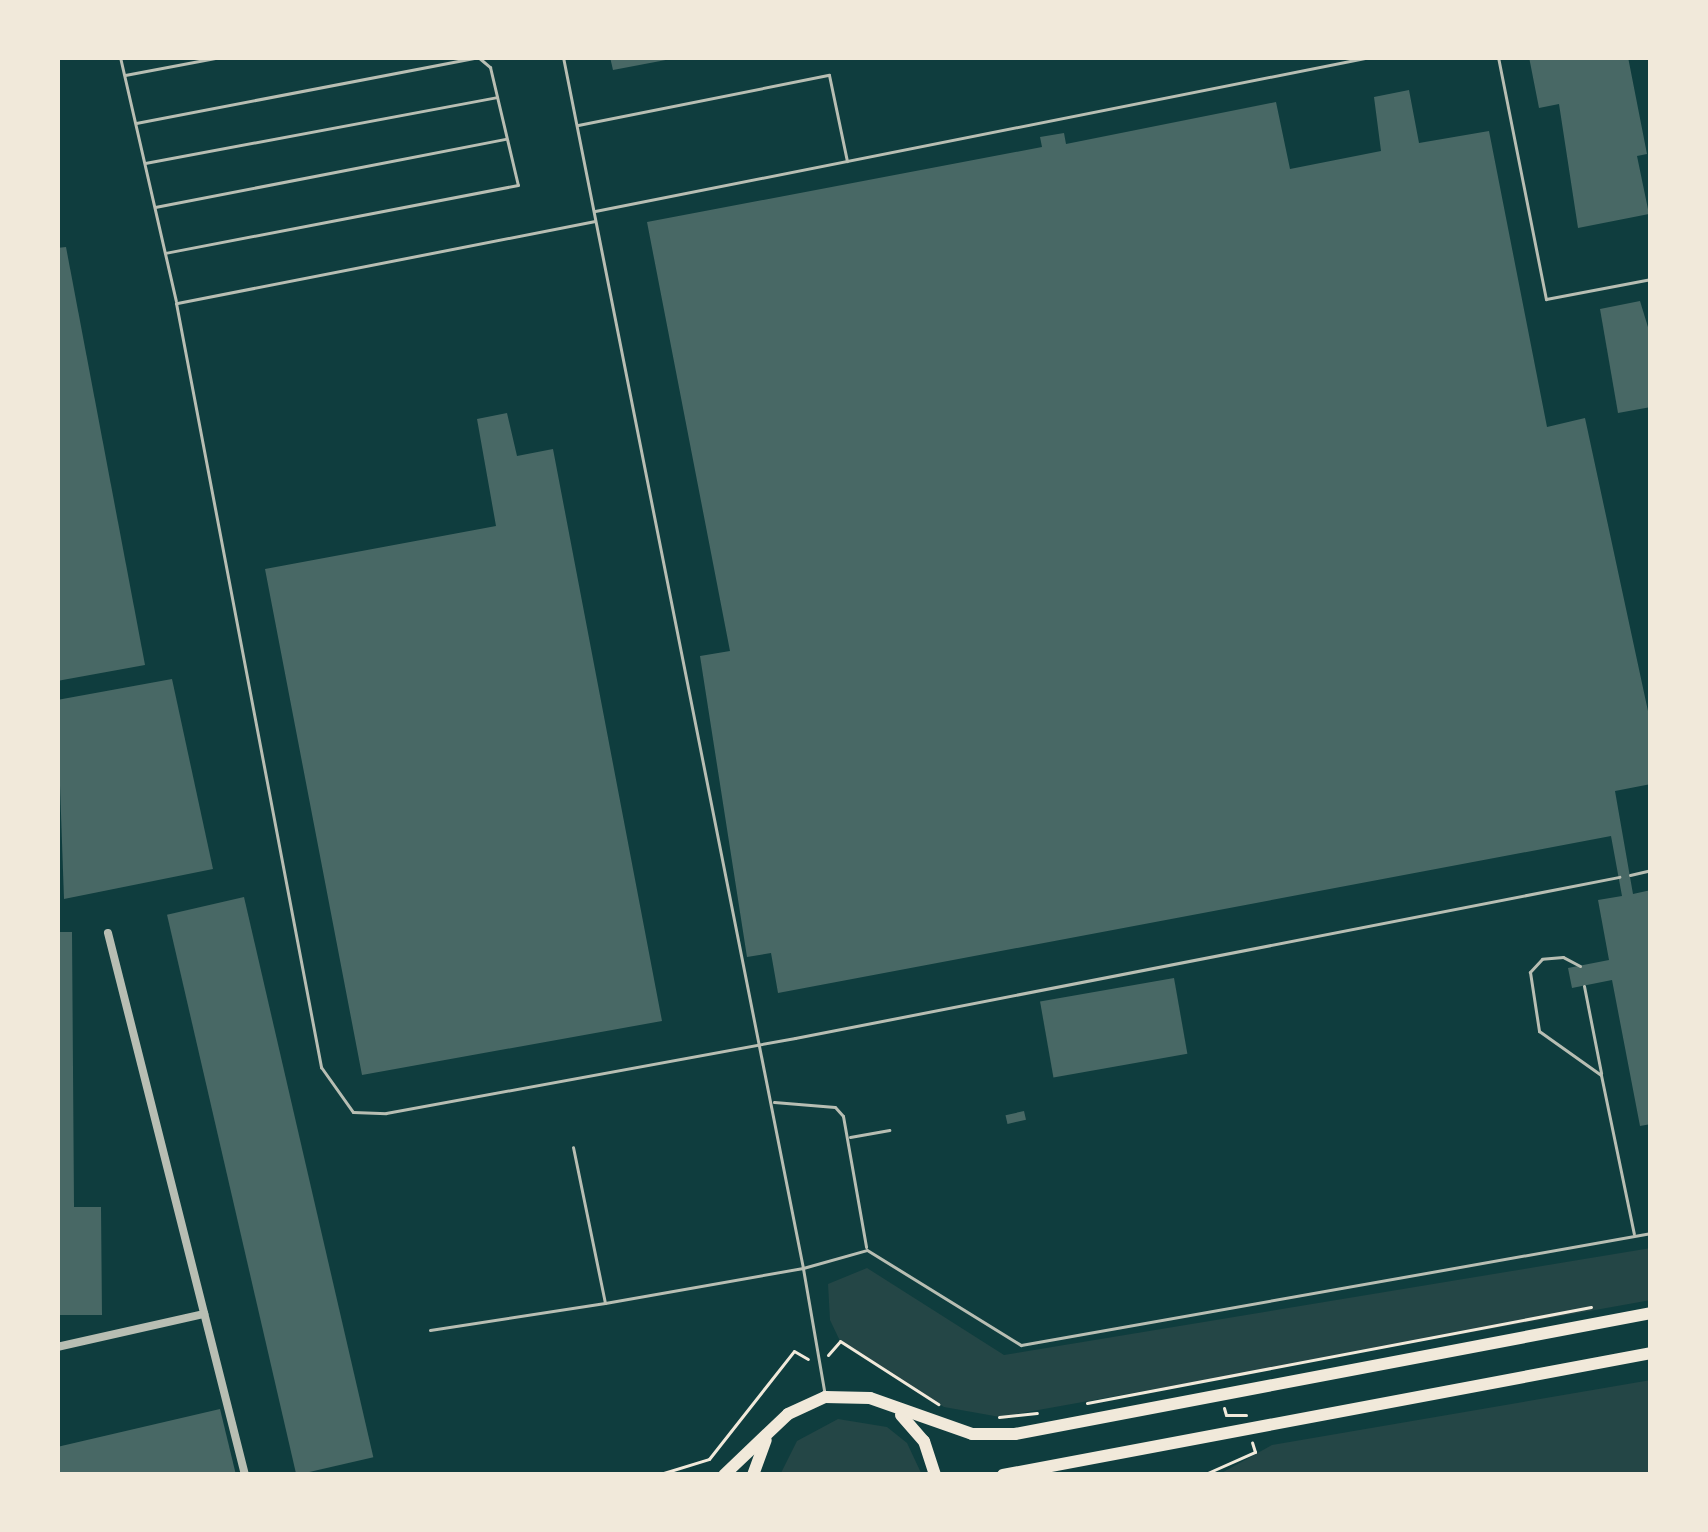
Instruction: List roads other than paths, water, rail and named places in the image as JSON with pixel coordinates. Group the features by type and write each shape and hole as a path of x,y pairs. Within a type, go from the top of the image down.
{"main road":[{"path":"724,1475 773,1429 825,1397 890,1407 972,1434 1015,1434 1651,1313"},
{"path":"1004,1475 1651,1353"},
{"path":"890,1407 924,1441 935,1475"},
{"path":"753,1475 773,1429"}],"street":[{"path":"108,933 245,1475"},
{"path":"57,1347 204,1314"}],"lane":[{"path":"120,57 176,303 321,1067 335,1096 353,1112 386,1113 754,1045 1619,877"},
{"path":"124,75 220,57"},
{"path":"136,122 478,57 490,67 518,185 165,253"},
{"path":"563,57 754,1045 772,1102 825,1397"},
{"path":"593,211 1370,57"},
{"path":"1498,57 1546,299 1651,279"},
{"path":"577,125 829,75 847,161"},
{"path":"145,163 498,97"},
{"path":"155,207 507,138"},
{"path":"176,303 595,221"},
{"path":"1630,875 1651,870"},
{"path":"1580,966 1563,957 1541,959 1531,972 1539,1031 1601,1075"},
{"path":"1584,986 1634,1236"},
{"path":"772,1102 835,1107 848,1138 867,1250"},
{"path":"848,1138 889,1130"},
{"path":"573,1147 605,1303"},
{"path":"430,1330 803,1268 867,1250 1021,1345 1651,1233"}]}
